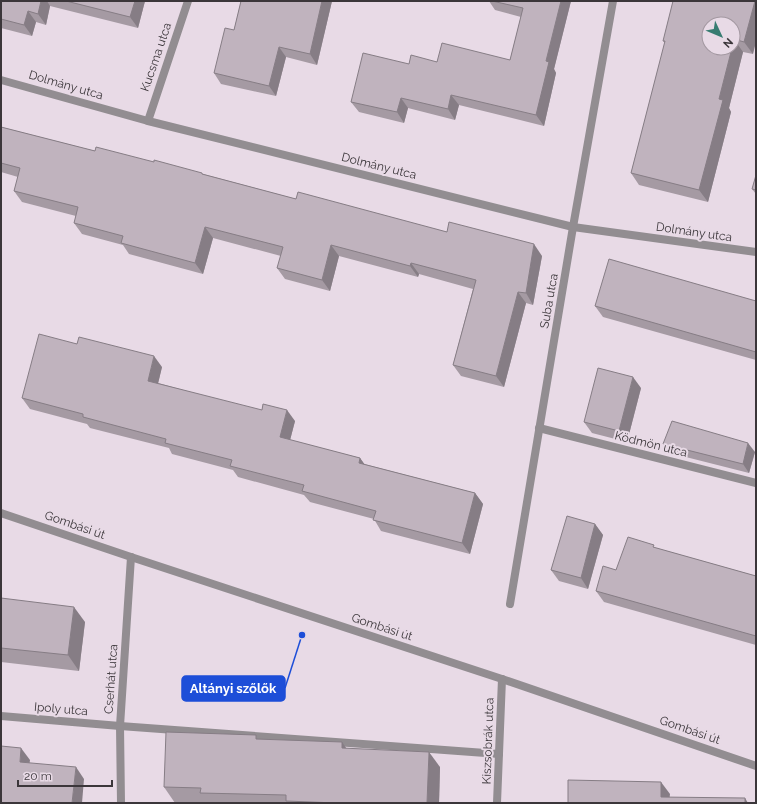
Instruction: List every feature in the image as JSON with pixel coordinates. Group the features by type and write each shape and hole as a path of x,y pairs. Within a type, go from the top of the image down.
{"street":[{"name":"Kucsma utca","path":"148,121 188,1"},
{"name":"Suba utca","path":"510,604 573,227 613,1"},
{"name":"Dolmány utca","path":"1,80 148,121 573,227 756,252"},
{"name":"Ködmön utca","path":"539,428 756,483"},
{"name":"Gombási út","path":"1,513 502,679 756,766"},
{"name":"Cserhát utca","path":"121,803 120,726 131,557"},
{"name":"Kiszsobrák utca","path":"498,803 502,679"},
{"name":"Ipoly utca","path":"1,716 499,754"}],"building":[{"path":"1,1 41,1 38,14 28,11 24,25 1,19"},
{"path":"66,1 135,1 130,17"},
{"path":"241,1 322,1 310,54 279,47 269,86 214,73 225,28 234,30"},
{"path":"492,1 561,1 546,61 549,62 536,115 451,95 448,109 401,98 397,112 351,102 363,53 409,64 411,55 437,62 442,43 510,60 523,8"},
{"path":"673,1 755,1 744,42 741,41 741,16 701,16 701,56 730,56 719,99 723,100 699,190 631,173 665,41 663,41"},
{"path":"1,127 95,151 96,147 154,162 154,160 296,199 298,192 447,232 449,222 534,244 526,293 518,292 496,376 453,365 476,280 411,263 410,266 331,245 322,280 277,268 283,247 205,227 195,263 121,243 123,236 74,223 78,207 14,191 20,168 1,163"},
{"path":"756,175 756,190 752,189"},
{"path":"609,259 756,301 756,352 595,306"},
{"path":"39,334 77,344 79,337 154,356 148,381 262,410 263,404 287,410 280,437 360,458 359,463 475,493 462,543 373,520 376,511 302,491 304,485 230,466 232,460 165,443 166,439 83,417 83,414 22,398"},
{"path":"598,368 633,377 619,431 584,422"},
{"path":"672,421 748,443 743,464 663,444"},
{"path":"567,516 595,524 581,578 551,570"},
{"path":"628,537 654,545 653,547 756,576 756,636 596,591 603,566 616,570"},
{"path":"1,598 74,607 68,655 1,648"},
{"path":"166,732 256,735 256,739 342,742 342,748 429,752 427,803 336,803 286,801 286,795 200,793 201,788 164,787"},
{"path":"1,746 21,748 20,762 76,767 72,803 1,803"},
{"path":"568,780 661,782 661,797 745,798 745,803 568,803"}],"place":[{"name":"Altányi szőlők","path":"302,635"}]}
